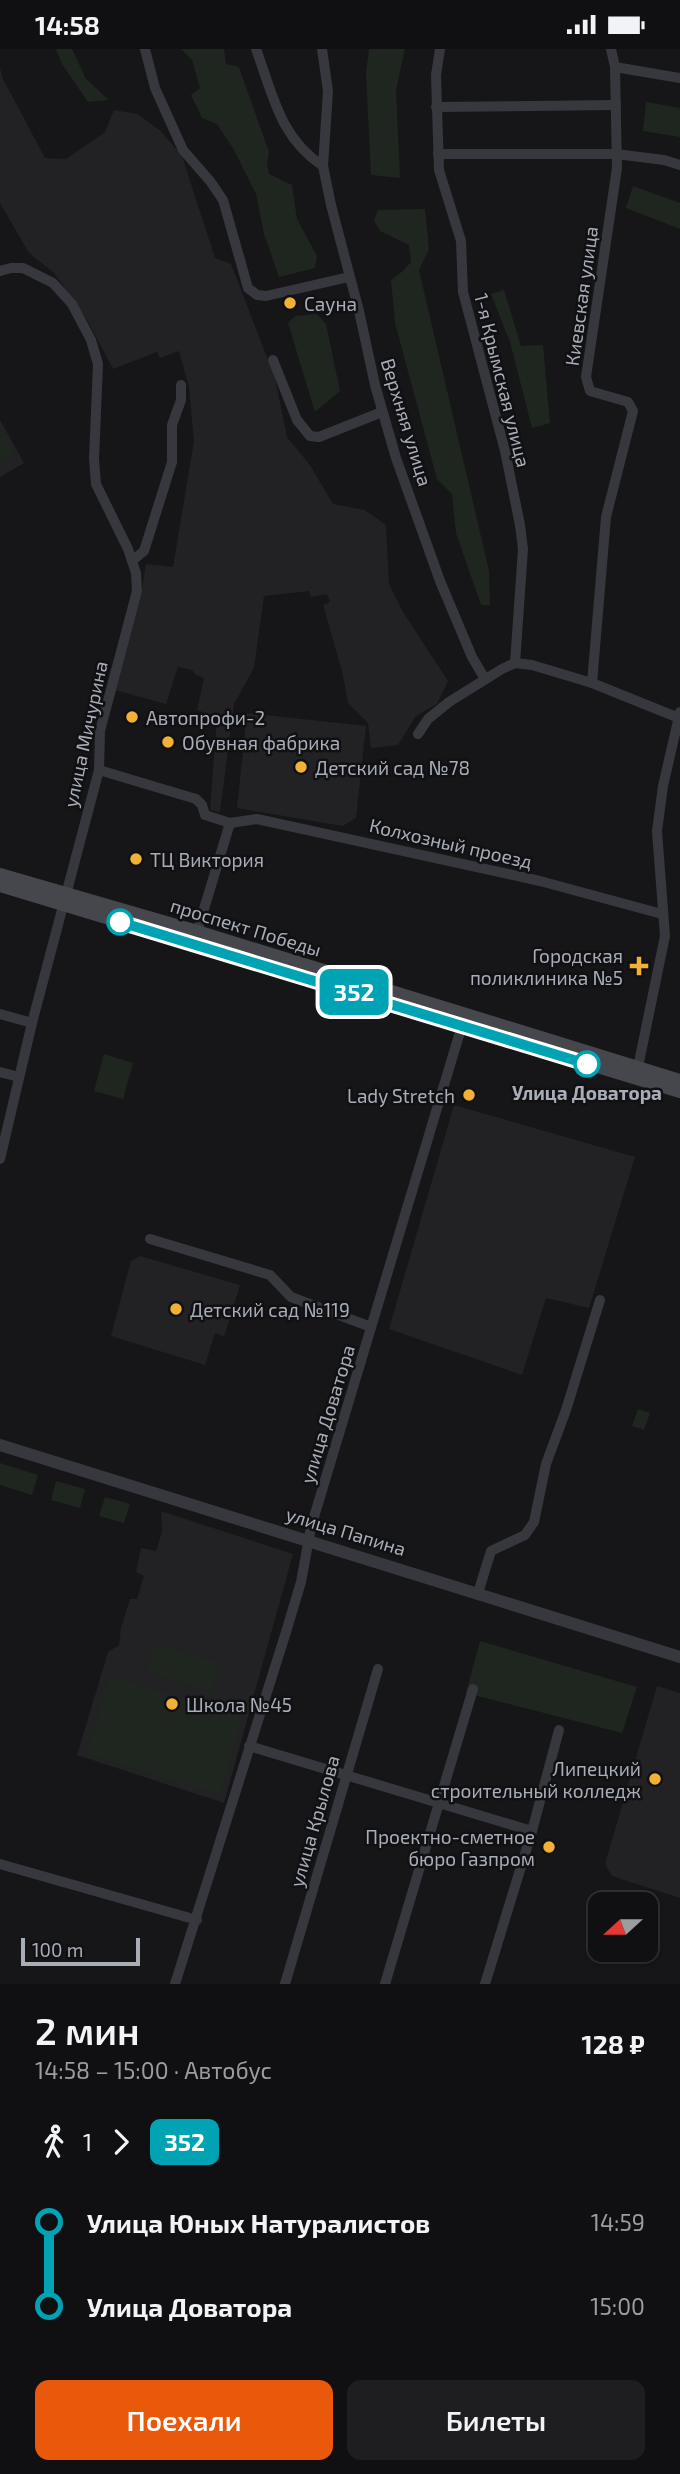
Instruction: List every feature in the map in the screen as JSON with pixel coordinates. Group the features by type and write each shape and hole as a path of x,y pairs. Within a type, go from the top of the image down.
{"main road":[{"name":"проспект Победы","path":"0,875 64,899 463,1020 638,1067 680,1081"},
{"name":"проспект Победы","path":"0,885 197,932 680,1091"}],"street":[{"path":"145,49 155,88 183,150 223,200 248,288 257,295 266,296 349,277"},
{"path":"256,49 286,129 300,148 323,166"},
{"name":"Верхняя улица","path":"322,49 328,91 323,166 382,412 440,581 472,657 485,679"},
{"name":"1-я Крымская улица","path":"440,49 436,75 439,170 461,241 463,292 505,451 523,549 515,663"},
{"name":"Киевская улица","path":"592,683 606,517 633,411 628,402 590,391 586,377 617,168 615,67 611,49"},
{"path":"615,67 680,78"},
{"path":"436,107 616,105"},
{"path":"438,154 616,154 664,160 680,165"},
{"name":"улица Мичурина","path":"0,271 23,268 53,283 72,304 91,340 98,364 94,459 96,484 117,523 136,573 136,594 100,731 99,770 32,1023 0,1159"},
{"path":"273,360 297,420 310,436 324,436 382,412"},
{"path":"132,561 144,551 172,462 172,425 181,400 181,385"},
{"path":"418,734 428,719 449,702 515,663 532,665 592,683 679,715 678,730 663,786 657,831 665,936 638,1067"},
{"path":"99,770 196,799 202,805 205,815 230,823 197,932"},
{"name":"Колхозный проезд","path":"230,823 257,818 540,881 662,913"},
{"path":"0,1014 32,1023"},
{"name":"улица Доватора","path":"175,1984 301,1582 308,1539 463,1020"},
{"path":"0,1072 19,1077"},
{"path":"149,1240 271,1275 291,1297 371,1327"},
{"path":"478,1593 491,1551 525,1535 534,1522 546,1464 566,1410 600,1300"},
{"name":"улица Папина","path":"0,1445 680,1657"},
{"name":"улица Крылова","path":"285,1984 377,1669"},
{"path":"386,1984 472,1689"},
{"path":"485,1984 532,1831 559,1730"},
{"path":"249,1746 532,1831"},
{"path":"0,1864 197,1920"}],"shaded area":[{"path":"56,49 72,49 86,79 109,100 88,102 62,64"},
{"path":"181,49 224,49 226,64 239,67 269,152 269,174 292,185 297,219 317,256 315,268 279,277 264,234 256,194 234,150 217,124 202,118 191,95 200,88 192,60"},
{"path":"369,49 405,49 396,90 400,178 371,175 366,74"},
{"path":"0,67 2,77 45,158 66,159 105,132 114,110 137,114 161,131 182,156 215,258 231,264 275,378 287,437 310,465 333,504 365,510 386,525 389,584 403,612 448,681 437,704 416,716 398,745 371,748 368,723 348,703 323,605 330,602 327,594 311,597 309,591 264,596 254,668 234,704 220,812 210,810 217,717 197,710 204,678 192,670 178,667 166,704 115,690 141,595 146,564 173,567 194,441 189,387 179,351 160,358 157,352 113,369 86,318 54,273 29,253 0,203"},
{"path":"646,102 680,108 680,137 643,131"},
{"path":"633,186 680,203 680,229 626,208"},
{"path":"425,209 429,249 419,270 489,571 490,605 481,605 456,533 452,494 437,479 395,323 391,280 411,262 409,245 380,231 374,220 378,210"},
{"path":"504,290 521,346 543,345 550,423 532,428 510,342 491,294"},
{"path":"317,314 326,324 340,391 315,412 288,323 295,316"},
{"path":"0,420 24,463 0,477"},
{"path":"0,429 14,454 0,462"},
{"name":"Детский сад №78","path":"247,713 366,726 356,818 343,826 237,808"},
{"path":"104,1054 133,1063 123,1099 94,1091"},
{"path":"454,1105 635,1157 589,1308 546,1298 522,1375 389,1329"},
{"name":"Детский сад №119","path":"140,1256 240,1285 224,1337 215,1333 205,1365 111,1336 131,1261"},
{"path":"638,1409 650,1413 644,1430 632,1426"},
{"path":"0,1463 38,1475 32,1495 0,1485"},
{"path":"56,1481 85,1489 80,1508 51,1500"},
{"path":"105,1497 130,1504 124,1523 99,1516"},
{"name":"Школа №45","path":"161,1511 293,1554 224,1803 77,1755 108,1652 119,1645 130,1599 137,1599 144,1576 136,1572 141,1548 156,1551 162,1532"},
{"path":"480,1641 637,1687 622,1733 466,1693"},
{"path":"154,1644 220,1663 212,1691 146,1672"},
{"path":"110,1676 242,1716 220,1795 87,1754"},
{"name":"Липецкий строительный колледж","path":"657,1686 680,1693 680,1898 612,1876 605,1864"}],"bus line":[{"name":"352","path":"120,922 587,1064"}],"place":[{"name":"Сауна","path":"290,303"},
{"name":"Автопрофи-2","path":"132,717"},
{"name":"Обувная фабрика","path":"168,742"},
{"name":"Детский сад №78","path":"301,767"},
{"name":"ТЦ Виктория","path":"136,859"},
{"name":"Городская поликлиника №5","path":"639,966"},
{"name":"Улица Доватора","path":"587,1064"},
{"name":"Lady Stretch","path":"469,1095"},
{"name":"Детский сад №119","path":"176,1309"},
{"name":"Школа №45","path":"172,1704"},
{"name":"Липецкий строительный колледж","path":"655,1779"},
{"name":"Проектно-сметное бюро Газпром","path":"549,1847"}]}
